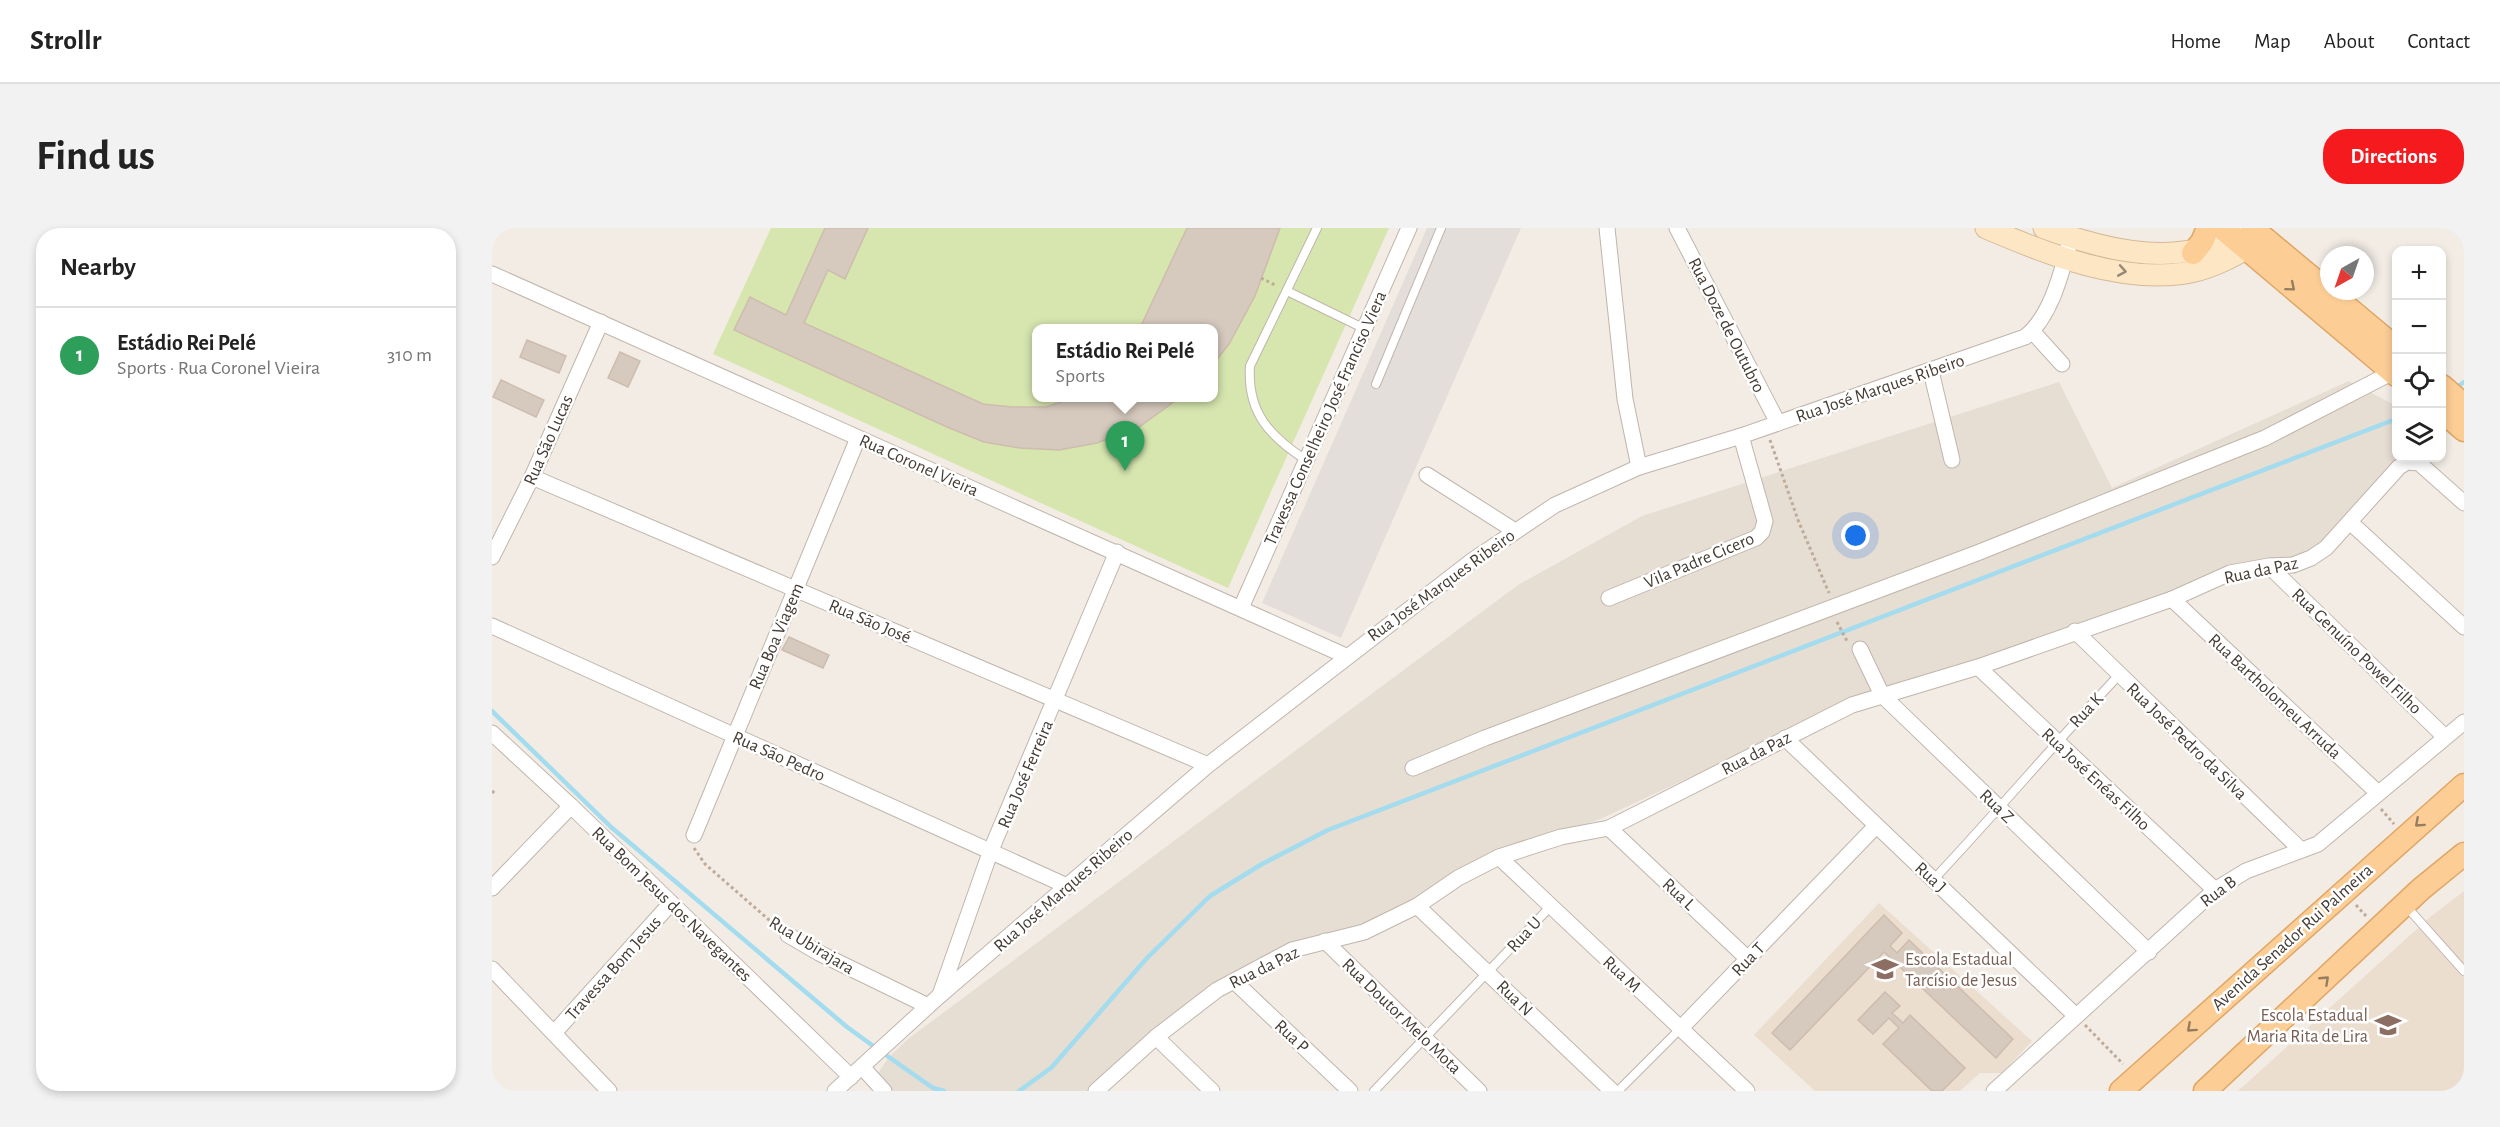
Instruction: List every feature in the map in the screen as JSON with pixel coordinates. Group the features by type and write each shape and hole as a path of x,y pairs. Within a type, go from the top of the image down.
{"main road":[{"path":"1986,228 2065,259 2144,274 2169,275 2194,271 2245,235"},
{"path":"2044,228 2071,238 2147,253 2193,252 2245,235"},
{"path":"2193,252 2202,242 2208,228"},
{"path":"2245,235 2359,330 2392,369"},
{"path":"2359,330 2392,346"},
{"path":"2446,389 2464,405"},
{"path":"2446,414 2464,430"},
{"name":"Avenida Senador Rui Palmeira","path":"2135,1086 2343,891 2464,785"},
{"path":"2205,1091 2405,904 2464,854"}],"street":[{"name":"Travessa Conselheiro José Franciso Viera","path":"1241,608 1409,228"},
{"path":"1607,228 1625,399 1639,467"},
{"name":"Rua Doze de Outubro","path":"1677,228 1772,425"},
{"path":"2062,364 2032,332 2049,303 2071,238"},
{"name":"Rua Coronel Vieira","path":"492,274 1346,656"},
{"name":"Rua São Lucas","path":"492,557 532,477 601,322"},
{"name":"Rua José Marques Ribeiro","path":"835,1091 933,1002 1208,765 1346,656 1515,531 1555,505 1639,467 1933,378 2032,332"},
{"path":"1413,768 1485,738 1832,611 2265,438 2392,374"},
{"path":"1933,378 1952,460"},
{"name":"Vila Padre Cicero","path":"1609,598 1756,538 1762,532 1765,521 1740,436"},
{"name":"Rua Boa Viagem","path":"694,835 858,438"},
{"name":"Rua da Paz","path":"1096,1091 1156,1037 1217,990 1292,950 1364,932 1417,906 1458,878 1498,857 1561,837 1609,828 1835,712 1882,695 1978,667 2075,631 2172,599 2230,573 2269,566 2293,565 2311,558 2351,523 2399,467 2413,461 2427,469 2464,503"},
{"path":"1427,475 1515,531"},
{"name":"Rua São José","path":"532,477 1208,765"},
{"path":"2351,523 2464,627"},
{"name":"Rua José Ferreira","path":"933,1002 992,850 1056,701 1116,552"},
{"name":"Rua Genuíno Powel Filho","path":"2269,566 2445,737"},
{"name":"Rua Bartholomeu Arruda","path":"2172,599 2375,796"},
{"name":"Rua São Pedro","path":"492,626 992,850 1067,886"},
{"name":"Rua José Pedro da Silva","path":"2075,631 2301,850"},
{"name":"Rua Z","path":"1854,646 1882,695 2149,952"},
{"name":"Rua José Enéas Filho","path":"1978,667 2215,890"},
{"name":"Rua B","path":"1994,1091 2215,890 2246,871 2318,844 2464,722"},
{"name":"Rua Bom Jesus dos Navegantes","path":"492,733 671,903 884,1091"},
{"name":"Rua J","path":"1785,738 2076,1016"},
{"path":"492,888 571,806"},
{"name":"Rua T","path":"1681,1028 1876,826"},
{"name":"Rua L","path":"1609,828 1748,959"},
{"name":"Rua M","path":"1498,857 1747,1091"},
{"name":"Travessa Bom Jesus","path":"554,1033 671,903"},
{"name":"Rua N","path":"1417,906 1612,1091"},
{"name":"Rua Ubirajara","path":"788,935 819,953 933,1002"},
{"name":"Rua Doutor Melo Mota","path":"1325,941 1479,1091"},
{"path":"492,969 609,1091"},
{"name":"Rua P","path":"1234,981 1350,1091"},
{"path":"1156,1037 1212,1091"}],"lane":[{"path":"1306,460 1278,442 1260,416 1248,389 1250,366 1317,228"},
{"path":"1376,384 1442,228"},
{"path":"1287,291 1363,328"},
{"name":"Rua K","path":"1934,879 2000,808 2056,741 2119,675"},
{"path":"2405,904 2464,971"},
{"name":"Rua U","path":"1374,1091 1550,908"},
{"name":"Rua T","path":"1618,1091 1681,1028"},
{"path":"2459,1091 2464,1086"}],"path":[{"path":"1261,278 1287,291"},
{"path":"1772,425 1791,500 1830,596 1832,611 1854,646"},
{"path":"492,793 496,789"},
{"path":"2375,796 2404,836"},
{"name":"Rua Ubirajara","path":"694,835 694,849 705,864 788,935"},
{"path":"2343,891 2378,930"},
{"path":"2094,1034 2120,1060"}],"shaded area":[{"path":"1427,228 1521,228 1341,638 1262,603"},
{"path":"2349,381 2392,404 2392,462 2401,462 2312,552 2214,581 1830,712 1598,820 1493,853 1404,910 1254,965 1092,1091 893,1091 877,1075 888,1058 908,1039 1518,585 1642,516 2059,382 2112,488"},
{"name":"Escola Estadual Maria Rita de Lira","path":"2464,891 2464,1091 2238,1091 2429,918"},
{"name":"Escola Estadual Tarcísio de Jesus","path":"1879,903 2032,1041 2002,1073 1980,1073 1960,1091 1815,1091 1754,1035"}],"green space":[{"path":"771,228 1389,228 1228,588 713,354"}],"building":[{"path":"825,228 868,228 845,279 828,270 804,323 983,404 1046,407 1061,402 1173,402 1139,427 1097,443 1059,450 1020,448 984,442 734,330 750,297 786,315"},
{"path":"1187,228 1280,228 1255,296 1229,344 1218,358 1218,324 1142,324"},
{"path":"527,340 566,356 559,373 520,357"},
{"path":"620,352 640,361 628,387 608,378"},
{"path":"501,380 544,400 536,417 493,397"},
{"path":"789,637 829,655 823,668 782,650"},
{"path":"1884,915 1902,933 1890,946 1897,953 1909,940 2013,1039 1996,1058 1884,952 1790,1050 1772,1033"},
{"path":"1885,992 1900,1006 1892,1013 1903,1023 1910,1015 1965,1068 1942,1091 1932,1091 1883,1044 1899,1028 1889,1018 1873,1034 1858,1020"}],"waterway":[{"path":"2454,389 2464,382"},
{"path":"1019,1091 1051,1068 1147,958 1210,896 1262,864 1328,830 2392,421"},
{"path":"492,711 611,827 847,1027 876,1048"},
{"path":"883,1053 933,1088 944,1091"}],"place":[{"name":"Estádio Rei Pelé","path":"1125,471"},
{"name":"Escola Estadual Tarcísio de Jesus","path":"1885,969"},
{"name":"Escola Estadual Maria Rita de Lira","path":"2388,1025"}]}
